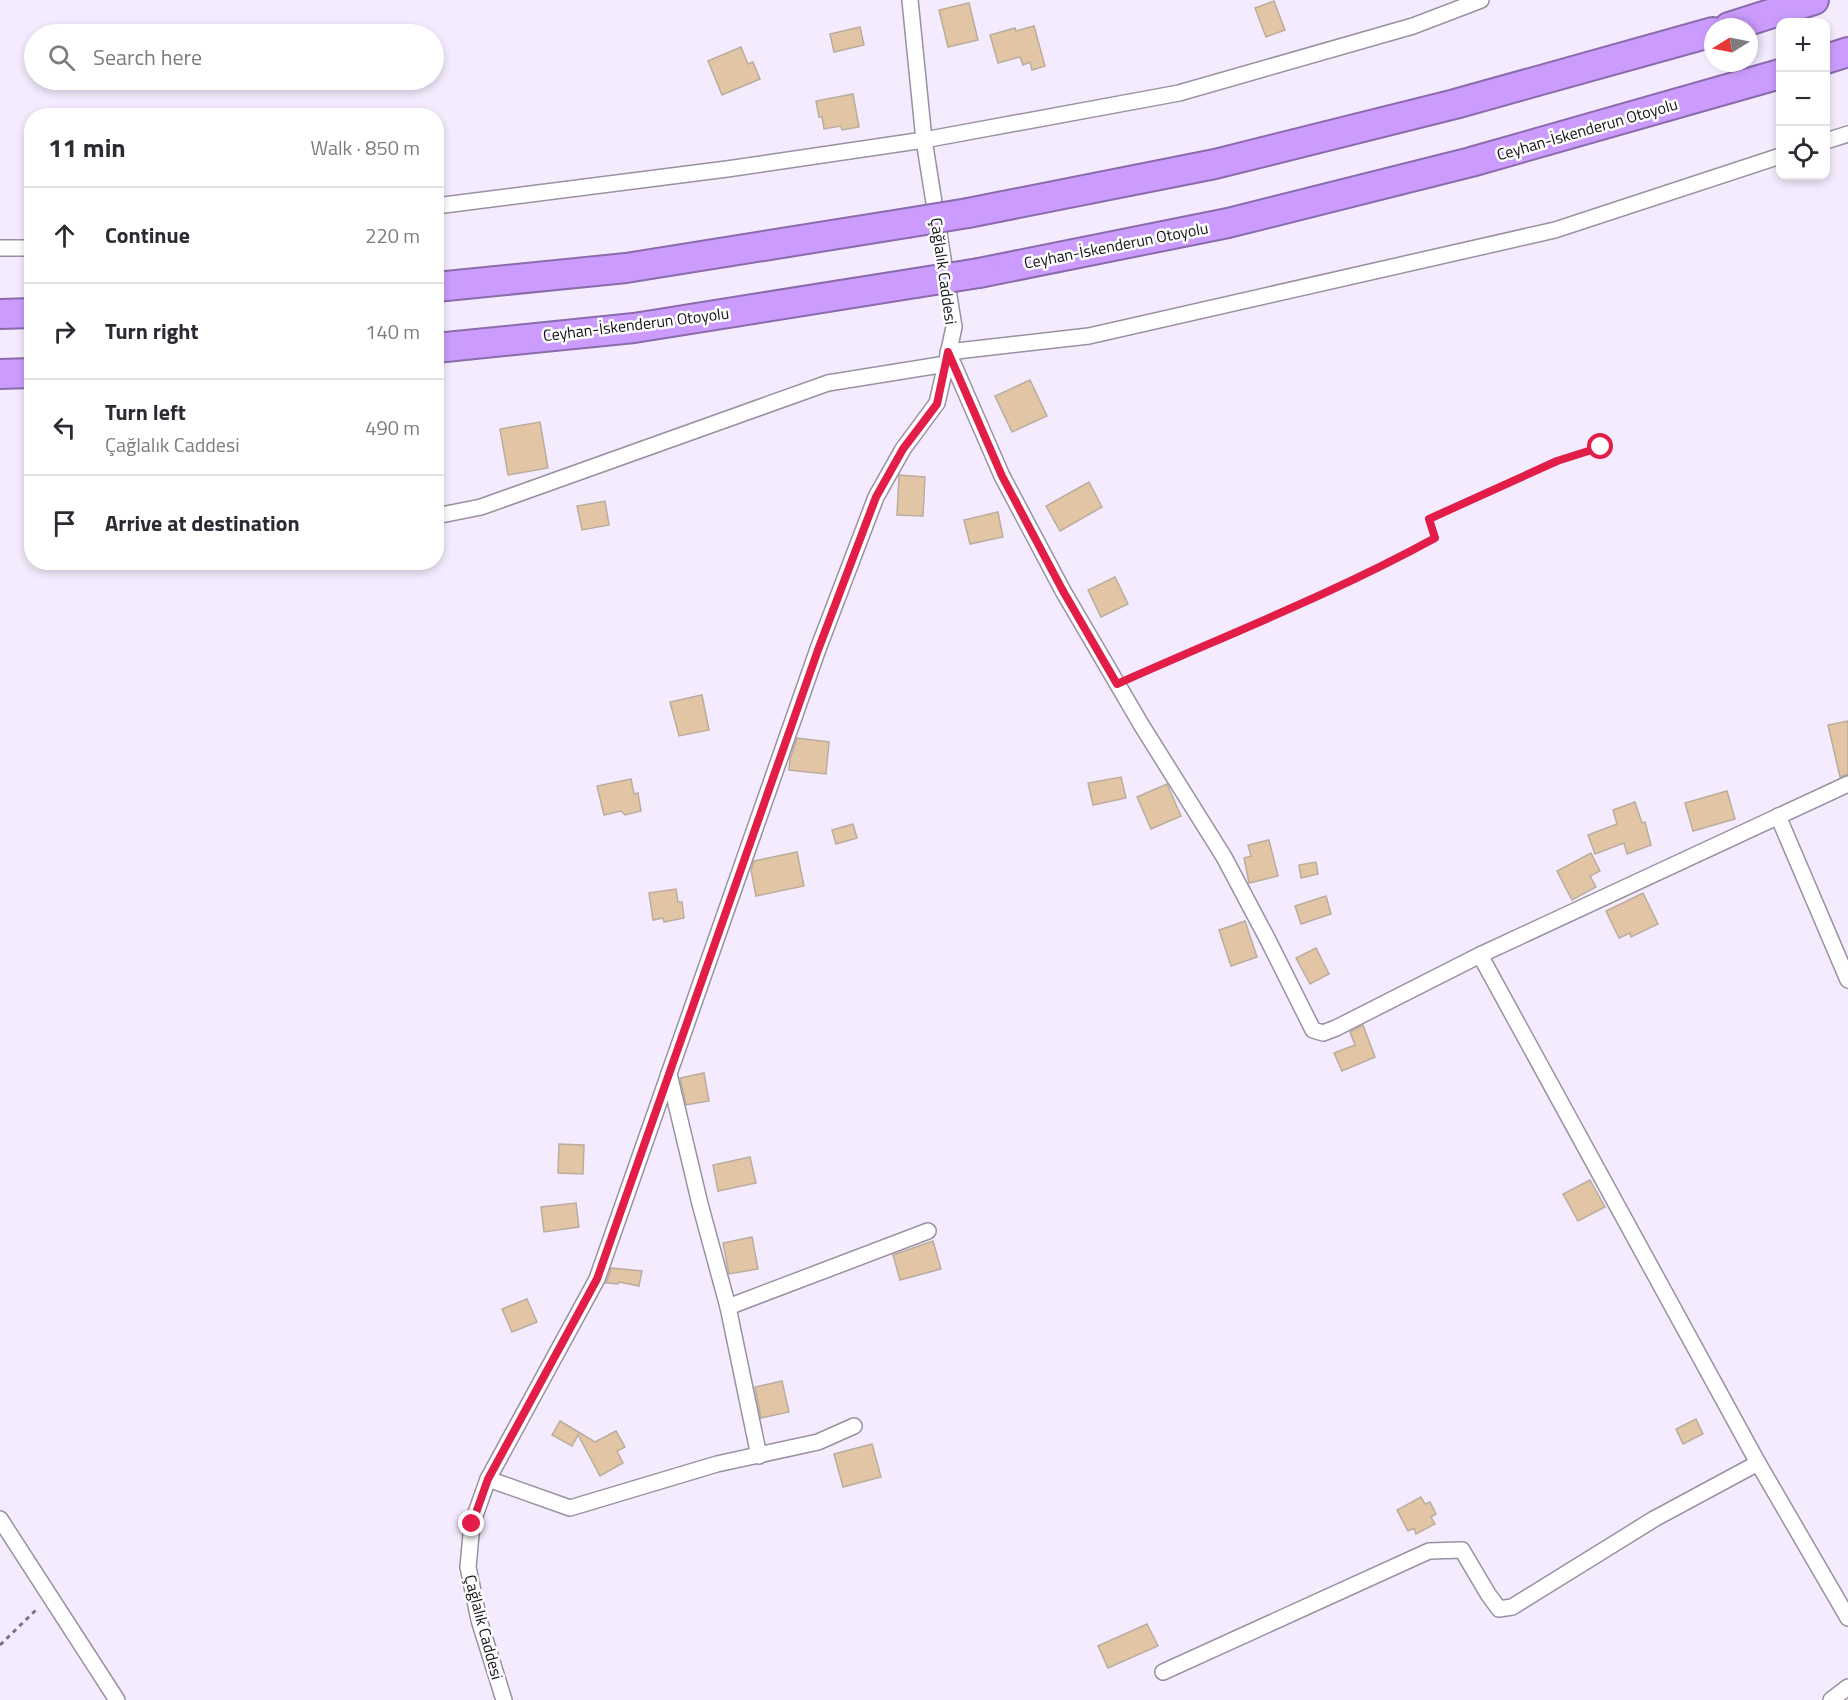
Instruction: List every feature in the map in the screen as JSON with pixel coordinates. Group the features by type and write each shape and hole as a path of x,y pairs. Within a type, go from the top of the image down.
{"highway":[{"path":"1757,18 1814,0"},
{"path":"444,286 626,268 968,213 1215,164 1455,104 1704,35"},
{"path":"1830,58 1848,52"},
{"name":"Ceyhan-İskenderun Otoyolu","path":"444,347 634,328 979,273 1252,217 1471,162 1776,75"},
{"path":"0,314 24,313"},
{"path":"0,374 24,373"}],"street":[{"name":"Çağlalık Caddesi","path":"504,1700 479,1620 468,1568 472,1524 488,1479 597,1279 818,650 876,497 903,449 937,404 954,327 924,140 910,0"},
{"path":"444,205 727,169 924,140 1179,93 1413,26 1481,0"},
{"path":"1830,140 1848,134"},
{"path":"444,514 481,507 828,383 947,358 1089,336 1555,230 1776,157"},
{"path":"0,248 24,248"},
{"path":"947,358 1002,476 1063,591 1117,684 1224,857 1313,1029 1323,1033 1336,1028 1480,955 1848,784"},
{"path":"1778,816 1848,980"},
{"path":"1480,955 1758,1463 1848,1618"},
{"path":"669,1074 700,1204 728,1307 759,1456"},
{"path":"728,1307 928,1230"},
{"path":"488,1479 570,1508 683,1473 818,1442 854,1426"},
{"path":"1163,1672 1429,1551 1462,1550 1499,1609 1512,1607 1654,1519 1758,1463"},
{"path":"0,1519 117,1700"},
{"path":"1831,1700 1848,1687"}],"path":[{"path":"1117,684 1325,593 1402,556 1435,538 1429,519 1557,461 1601,447"},
{"path":"0,1644 50,1596"}],"building":[{"path":"1274,1 1285,30 1266,37 1255,8"},
{"path":"969,3 978,40 948,47 939,10"},
{"path":"1034,26 1045,66 1032,70 1030,62 1023,65 1020,57 998,63 990,35 1015,28 1016,31"},
{"path":"860,27 864,45 834,52 830,34"},
{"path":"741,47 748,64 753,62 760,79 722,95 708,61"},
{"path":"853,94 859,127 842,130 841,126 824,129 816,101"},
{"path":"1030,380 1047,416 1012,432 995,396"},
{"path":"540,422 548,468 508,475 500,429"},
{"path":"899,475 925,477 923,516 897,515"},
{"path":"1089,482 1102,507 1060,531 1046,506"},
{"path":"605,501 609,525 582,530 577,506"},
{"path":"998,512 1003,537 970,544 964,520"},
{"path":"1115,577 1128,604 1101,617 1088,590"},
{"path":"702,695 709,730 679,736 670,702"},
{"path":"1848,721 1848,774 1840,777 1828,725"},
{"path":"797,738 829,742 826,774 789,770"},
{"path":"1121,777 1126,798 1093,805 1088,783"},
{"path":"631,779 634,794 638,793 641,811 625,815 621,811 604,815 597,786"},
{"path":"1167,784 1181,816 1151,829 1137,797"},
{"path":"1727,791 1735,819 1693,831 1685,803"},
{"path":"1635,802 1642,823 1645,822 1651,845 1627,854 1624,843 1595,854 1588,835 1617,824 1613,810"},
{"path":"853,824 857,838 836,844 832,830"},
{"path":"1269,840 1278,876 1249,883 1244,858 1251,856 1248,845"},
{"path":"797,852 804,886 756,896 751,870 754,861"},
{"path":"1591,853 1600,871 1590,876 1596,887 1572,900 1557,871"},
{"path":"1316,862 1318,874 1301,878 1299,865"},
{"path":"676,889 678,902 682,902 684,918 664,922 663,918 653,920 649,893"},
{"path":"1643,893 1658,924 1631,937 1630,933 1619,938 1606,911"},
{"path":"1326,896 1331,914 1301,924 1295,906"},
{"path":"1245,921 1257,957 1231,966 1219,930"},
{"path":"1316,948 1329,974 1310,984 1296,958"},
{"path":"1363,1025 1375,1057 1342,1071 1334,1053 1355,1045 1350,1032"},
{"path":"704,1073 709,1101 686,1105 680,1078"},
{"path":"559,1144 584,1145 583,1174 558,1173"},
{"path":"750,1157 756,1183 718,1191 713,1165"},
{"path":"1590,1180 1605,1207 1578,1221 1563,1194"},
{"path":"576,1203 579,1227 544,1232 541,1207"},
{"path":"752,1237 758,1269 729,1274 723,1243"},
{"path":"933,1241 941,1269 900,1280 893,1255"},
{"path":"611,1268 642,1271 639,1286 619,1282 618,1284 606,1283"},
{"path":"527,1299 537,1322 512,1332 502,1309"},
{"path":"782,1381 789,1412 761,1418 755,1387"},
{"path":"1696,1419 1703,1434 1683,1444 1676,1429"},
{"path":"560,1421 595,1442 616,1431 625,1447 617,1451 623,1463 600,1476 578,1435 572,1446 552,1435"},
{"path":"872,1444 881,1477 843,1487 834,1454"},
{"path":"1421,1497 1425,1504 1430,1502 1436,1514 1431,1517 1435,1524 1416,1534 1414,1528 1408,1531 1397,1510"},
{"path":"1147,1624 1158,1646 1108,1668 1098,1646"}],"route":[{"path":"472,1524 488,1479 597,1279 818,650 876,497 903,449 937,404 948,352 1002,476 1063,591 1117,684 1325,593 1402,556 1435,538 1429,519 1557,461 1601,447"}]}
